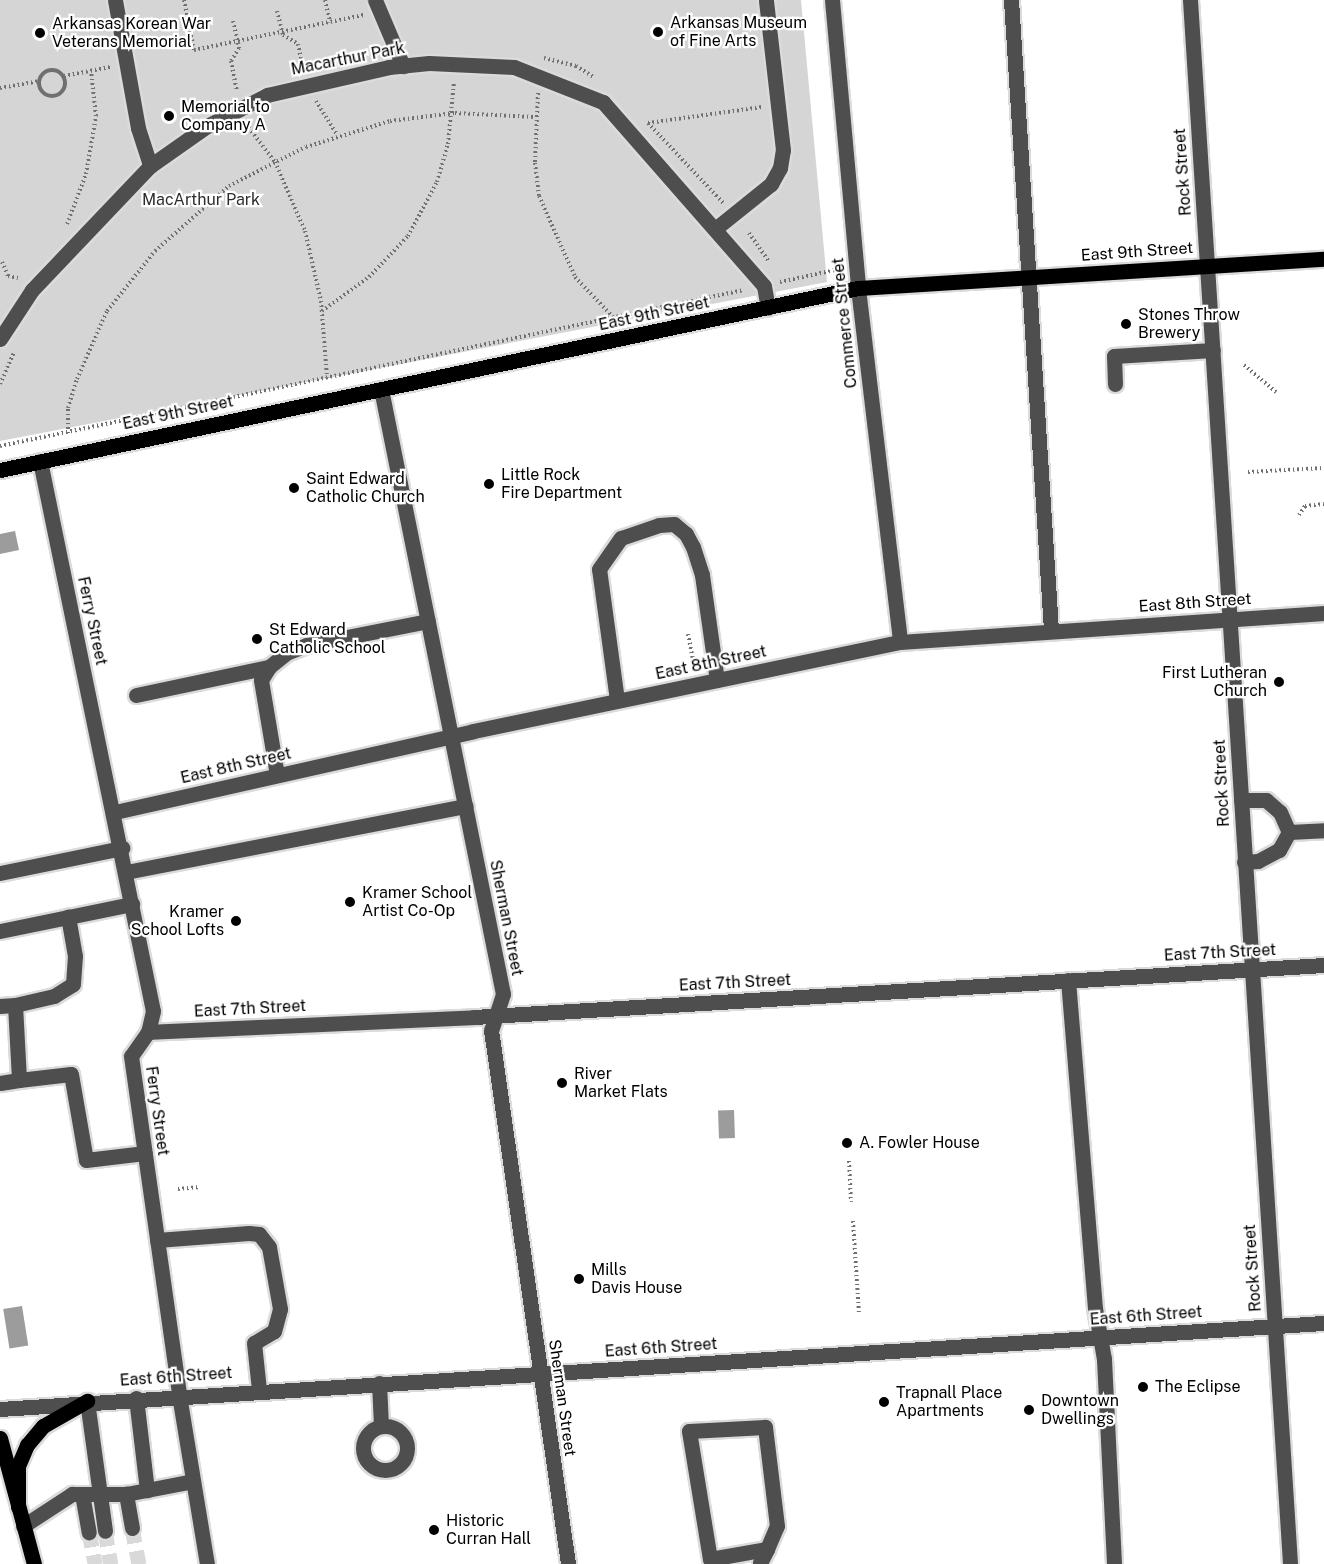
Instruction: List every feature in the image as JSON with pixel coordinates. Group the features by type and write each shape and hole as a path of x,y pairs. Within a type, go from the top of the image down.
{"main road":[{"name":"East 9th Street","path":"0,470 858,288 1324,259"},
{"path":"18,1507 18,1466 27,1445 43,1426 87,1401"},
{"path":"0,1438 34,1564"}],"street":[{"path":"115,0 126,63 150,166"},
{"path":"715,229 771,184 780,168 783,150 766,0"},
{"name":"Commerce Street","path":"832,0 858,288 900,642"},
{"path":"1011,0 1051,631"},
{"name":"Rock Street","path":"1190,0 1290,1564"},
{"path":"373,7 403,66"},
{"name":"Macarthur Park","path":"4,333 32,290 150,166 241,106 267,95 307,84 403,66 473,63 514,67 603,102 764,286"},
{"path":"764,286 768,308"},
{"path":"0,310 4,333"},
{"path":"1115,384 1114,356 1213,350"},
{"name":"Sherman Street","path":"381,389 503,994 491,1030 568,1564"},
{"name":"Ferry Street","path":"40,461 115,812 153,1011 147,1032 131,1056 178,1395 207,1564"},
{"path":"617,700 598,569 621,538 659,525 674,525 686,534 693,547 702,574 717,680"},
{"name":"East 8th Street","path":"115,812 617,700 900,642 1324,613"},
{"path":"277,775 261,680 268,667 286,653 307,645 428,621"},
{"path":"136,695 268,667"},
{"path":"1241,800 1266,800 1280,812 1289,832"},
{"path":"126,872 466,807"},
{"path":"1289,832 1324,830"},
{"path":"1244,862 1258,861 1280,850 1289,832"},
{"path":"0,873 122,848"},
{"path":"0,931 132,904"},
{"path":"19,1080 8,1006 54,996 73,984 75,956 68,917"},
{"name":"East 7th Street","path":"147,1032 495,1014 1324,965"},
{"path":"1068,981 1099,1337 1104,1359 1114,1564"},
{"path":"0,1083 71,1074 86,1160 145,1153"},
{"path":"157,1240 260,1234 269,1247 280,1309 274,1331 254,1343 259,1390"},
{"name":"East 6th Street","path":"0,1409 178,1395 1324,1323"},
{"path":"379,1383 381,1426"},
{"path":"136,1398 147,1490"},
{"path":"87,1401 90,1494 97,1532"},
{"path":"760,1564 767,1549 777,1526 765,1427 689,1431 710,1559 767,1549"},
{"path":"23,1526 72,1494 126,1494 193,1481"},
{"path":"126,1494 132,1528"}],"path":[{"path":"184,0 194,51 330,22 373,7"},
{"path":"325,0 330,22"},
{"path":"277,11 282,32 298,44 307,84"},
{"path":"232,21 239,48 231,62 241,106"},
{"path":"0,88 38,81 49,70 64,76 126,63"},
{"path":"63,234 86,174 96,116 92,70"},
{"path":"38,81 43,92 55,95 65,87 64,76"},
{"path":"444,82 464,82"},
{"path":"322,311 369,277 408,236 437,182 452,114 454,82"},
{"path":"528,89 538,90 535,117 535,163 543,206 575,277 613,317"},
{"path":"308,102 326,98"},
{"path":"315,100 337,135"},
{"path":"648,123 778,105"},
{"path":"68,433 68,408 91,341 133,276 206,205 229,186 275,162 337,135 390,121 452,114 535,117"},
{"path":"236,128 256,119"},
{"path":"245,124 275,162 305,231 322,311 327,378"},
{"path":"749,233 773,267"},
{"path":"2,262 12,279 22,275"},
{"path":"0,446 835,270"},
{"path":"780,274 787,280"},
{"path":"0,384 19,341"},
{"path":"1244,365 1276,392"},
{"path":"1248,472 1324,468"},
{"path":"1299,515 1305,506 1324,504"},
{"path":"688,634 693,659"},
{"path":"849,1161 851,1202"},
{"path":"178,1189 200,1187"},
{"path":"853,1221 859,1314"}],"green space":[{"name":"MacArthur Park","path":"0,0 801,0 827,282 0,441"}],"shaded area":[{"path":"15,531 19,550 0,554 0,534"},
{"path":"734,1110 735,1138 719,1139 718,1111"},
{"path":"22,1306 28,1346 9,1348 3,1309"}],"tunnel":[{"path":"132,1528 139,1564"},
{"path":"105,1531 111,1564"},
{"path":"89,1532 95,1564"}],"place":[{"name":"Arkansas Museum of Fine Arts","path":"658,32"},
{"name":"Arkansas Korean War Veterans Memorial","path":"40,33"},
{"name":"Memorial to Company A","path":"169,116"},
{"name":"Stones Throw Brewery","path":"1126,324"},
{"name":"Little Rock Fire Department","path":"489,484"},
{"name":"Saint Edward Catholic Church","path":"294,488"},
{"name":"St Edward Catholic School","path":"257,639"},
{"name":"First Lutheran Church","path":"1279,682"},
{"name":"Kramer School Artist Co-Op","path":"350,902"},
{"name":"Kramer School Lofts","path":"236,921"},
{"name":"River Market Flats","path":"562,1083"},
{"name":"A. Fowler House","path":"847,1143"},
{"name":"Mills Davis House","path":"579,1279"},
{"name":"The Eclipse","path":"1143,1387"},
{"name":"Trapnall Place Apartments","path":"884,1402"},
{"name":"Downtown Dwellings","path":"1029,1410"},
{"name":"Historic Curran Hall","path":"434,1530"}]}
